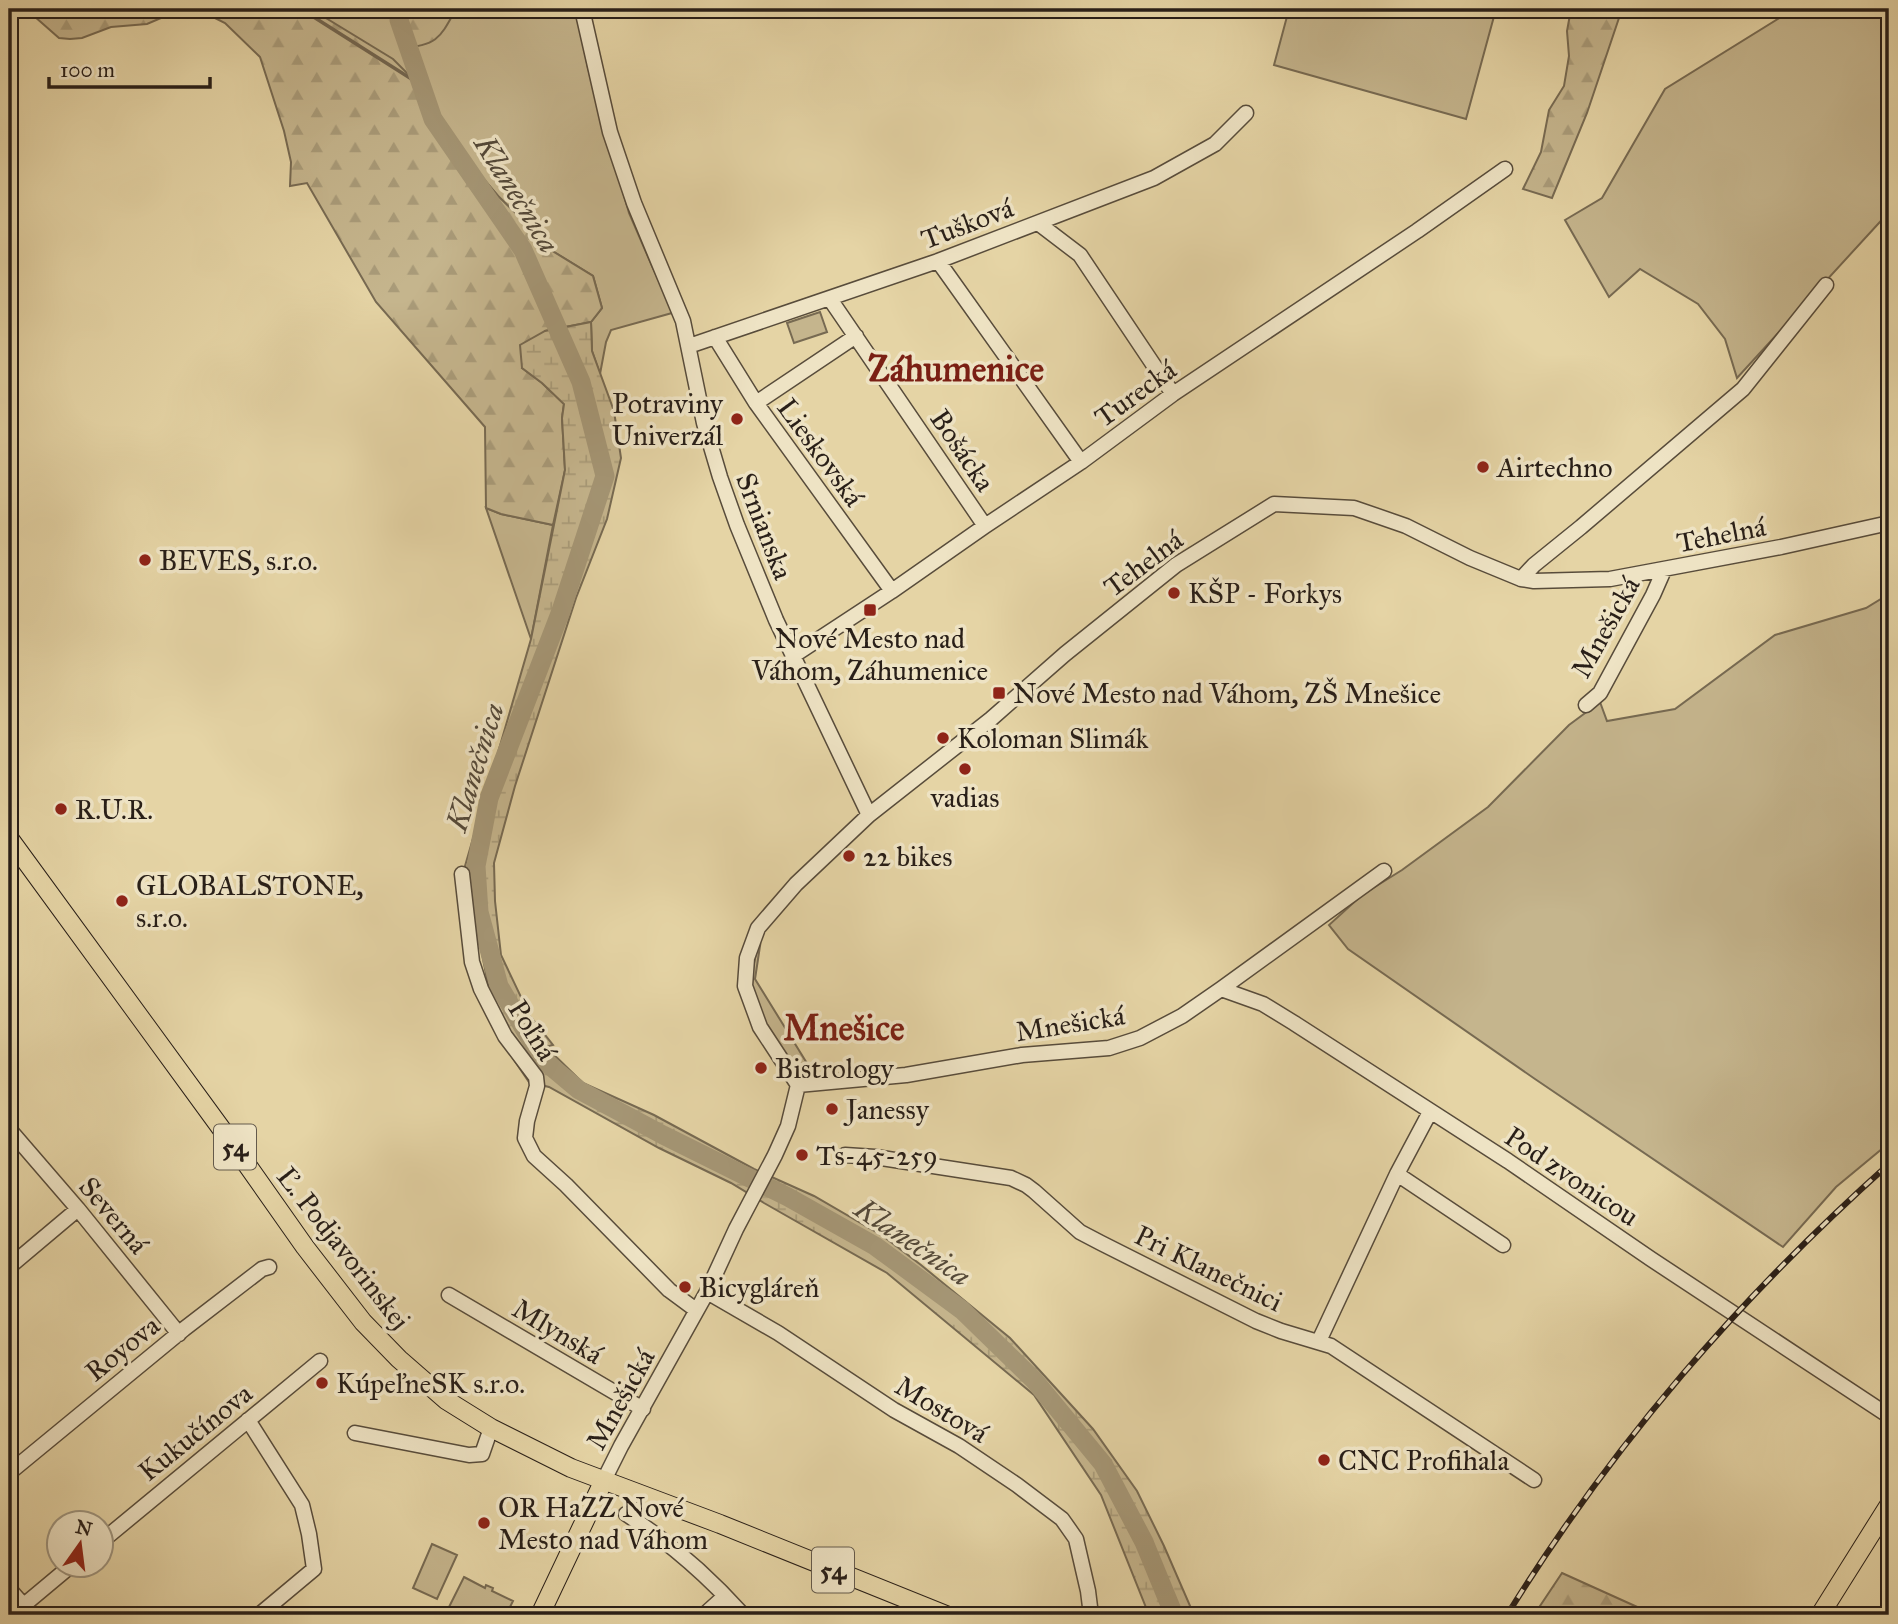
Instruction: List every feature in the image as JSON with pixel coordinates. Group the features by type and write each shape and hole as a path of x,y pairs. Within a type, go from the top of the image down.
{"main road":[{"name":"Ľ. Podjavorinskej","path":"9,838 305,1247 363,1322 399,1359 446,1400 491,1428 571,1468 604,1480"},
{"path":"540,1615 604,1480"},
{"name":"54","path":"604,1480 946,1615"},
{"path":"1820,1615 1889,1505"}],"street":[{"name":"Srnianska","path":"582,9 610,132 634,204 679,308 704,423 720,477 793,656 869,815"},
{"name":"Tušková","path":"689,346 938,261 1154,178 1215,144 1246,113"},
{"name":"Turecká","path":"793,656 892,592 1081,462 1172,394 1417,231 1505,169"},
{"path":"1038,223 1080,255 1172,394"},
{"path":"938,261 1081,462"},
{"path":"1521,579 1534,565 1743,389 1826,285"},
{"name":"Bošácka","path":"831,299 985,526"},
{"path":"756,403 856,336"},
{"name":"Lieskovská","path":"715,337 756,403 892,592"},
{"name":"Tehelná","path":"798,1085 760,1027 745,986 747,958 758,928 788,893 869,815 991,719 1065,654 1176,565 1274,503 1354,508 1406,526 1470,558 1521,579 1534,581 1610,579 1781,547 1889,523"},
{"name":"Mnešická","path":"1586,705 1600,693 1664,570"},
{"name":"Mnešická","path":"604,1480 706,1292 775,1155 788,1126 798,1085 906,1074 1022,1055 1109,1048 1140,1038 1182,1016 1384,871"},
{"name":"Poľná","path":"462,874 472,962 481,989 505,1036 536,1077 537,1086 525,1138 534,1156 669,1290 696,1310"},
{"name":"Pod zvonicou","path":"1221,989 1273,1010 1508,1161 1889,1416"},
{"path":"1319,1341 1397,1174 1430,1112"},
{"name":"Severná","path":"9,1129 179,1334"},
{"name":"Pri Klanečnici","path":"845,1155 973,1171 1020,1181 1080,1232 1256,1321 1331,1346 1534,1480"},
{"path":"1397,1174 1503,1245"},
{"path":"9,1267 78,1209"},
{"name":"Royova","path":"9,1473 179,1334 262,1269 269,1267"},
{"name":"Mostová","path":"706,1292 778,1333 894,1410 959,1446 1062,1519 1076,1539 1091,1615"},
{"name":"Mlynská","path":"449,1295 643,1409"},
{"name":"Kukučínova","path":"116,1529 320,1361"},
{"path":"248,1420 302,1505 314,1569 259,1615"},
{"path":"355,1433 469,1455 482,1454 491,1428"},
{"path":"626,1514 651,1530 743,1615"},
{"path":"9,1589 22,1612 58,1578"},
{"path":"704,1615 725,1596"}],"green space":[{"path":"26,9 311,9 393,59 431,97 464,156 498,196 546,247 593,276 602,308 591,322 545,331 522,368 564,404 562,418 565,470 553,525 501,514 486,508 485,427 376,302 307,183 290,186 291,162 284,131 260,57 225,23 207,14 189,10 147,24 111,27 82,38 70,39 59,38"},
{"path":"311,9 388,9 402,48 450,19 456,9 577,9 588,68 629,213 672,313 611,330 600,374 592,351 591,322 602,308 593,276 546,247 498,196 464,156 431,97"},
{"path":"388,9 456,9 436,39 423,45 401,48"},
{"path":"1289,9 1496,9 1466,119 1274,65"},
{"path":"1571,9 1622,9 1587,113 1552,198 1523,189 1541,152 1549,110 1564,86 1569,56 1567,31"},
{"path":"1794,9 1889,9 1889,212 1737,378 1725,339 1698,304 1640,269 1609,297 1565,220 1602,198 1665,89"},
{"path":"820,312 827,332 794,343 787,323"},
{"path":"591,322 592,351 614,411 621,458 607,519 576,598 515,786 494,863 501,955 530,1016 553,1045 546,1047 583,1083 654,1115 754,1169 814,1196 883,1236 1010,1338 1093,1429 1137,1491 1194,1615 1149,1615 1101,1495 1034,1395 887,1273 731,1183 659,1148 549,1087 529,1082 498,1036 465,866 531,639 565,470 562,418 564,404 522,368 520,345 545,331"},
{"path":"486,508 501,514 553,525 531,639"},
{"path":"1889,594 1889,1143 1836,1187 1783,1247 1348,949 1329,925 1362,895 1402,870 1488,807 1569,725 1600,702 1607,721 1675,709 1775,635 1866,608"},
{"path":"760,946 755,979 813,1073 819,1077 814,1079 796,1068 779,1046 763,1017 752,991 751,981 757,949"},
{"path":"432,1544 457,1555 437,1599 413,1588"},
{"path":"1562,1573 1655,1615 1534,1615"},
{"path":"464,1577 485,1588 486,1585 493,1588 492,1591 513,1601 506,1615 445,1615"}],"waterway":[{"path":"301,9 421,85"},
{"name":"Klanečnica","path":"400,9 399,20 433,119 523,250 581,382 605,476 561,611 489,798 476,866 479,912 499,986 542,1059 579,1090 788,1197 875,1246 962,1310 1034,1380 1103,1464 1144,1542 1174,1615"}],"railway":[{"path":"1507,1615 1590,1491 1681,1376 1781,1267 1889,1164"}],"place":[{"name":"Potraviny Univerzál","path":"737,419"},
{"name":"Airtechno","path":"1483,467"},
{"name":"BEVES, s.r.o.","path":"145,560"},
{"name":"KŠP - Forkys","path":"1174,593"},
{"name":"Nové Mesto nad Váhom, Záhumenice","path":"870,610"},
{"name":"Nové Mesto nad Váhom, ZŠ Mnešice","path":"999,693"},
{"name":"Koloman Slimák","path":"943,738"},
{"name":"vadias","path":"965,769"},
{"name":"R.U.R.","path":"61,809"},
{"name":"22 bikes","path":"849,856"},
{"name":"GLOBALSTONE, s.r.o.","path":"122,901"},
{"name":"Bistrology","path":"761,1068"},
{"name":"Janessy","path":"832,1109"},
{"name":"Ts-45-259","path":"802,1155"},
{"name":"Bicygláreň","path":"685,1287"},
{"name":"KúpeľneSK s.r.o.","path":"322,1383"},
{"name":"CNC Profihala","path":"1324,1460"},
{"name":"OR HaZZ Nové Mesto nad Váhom","path":"484,1523"}],"district":[{"name":"Záhumenice","path":"956,369"},
{"name":"Mnešice","path":"844,1028"}]}
